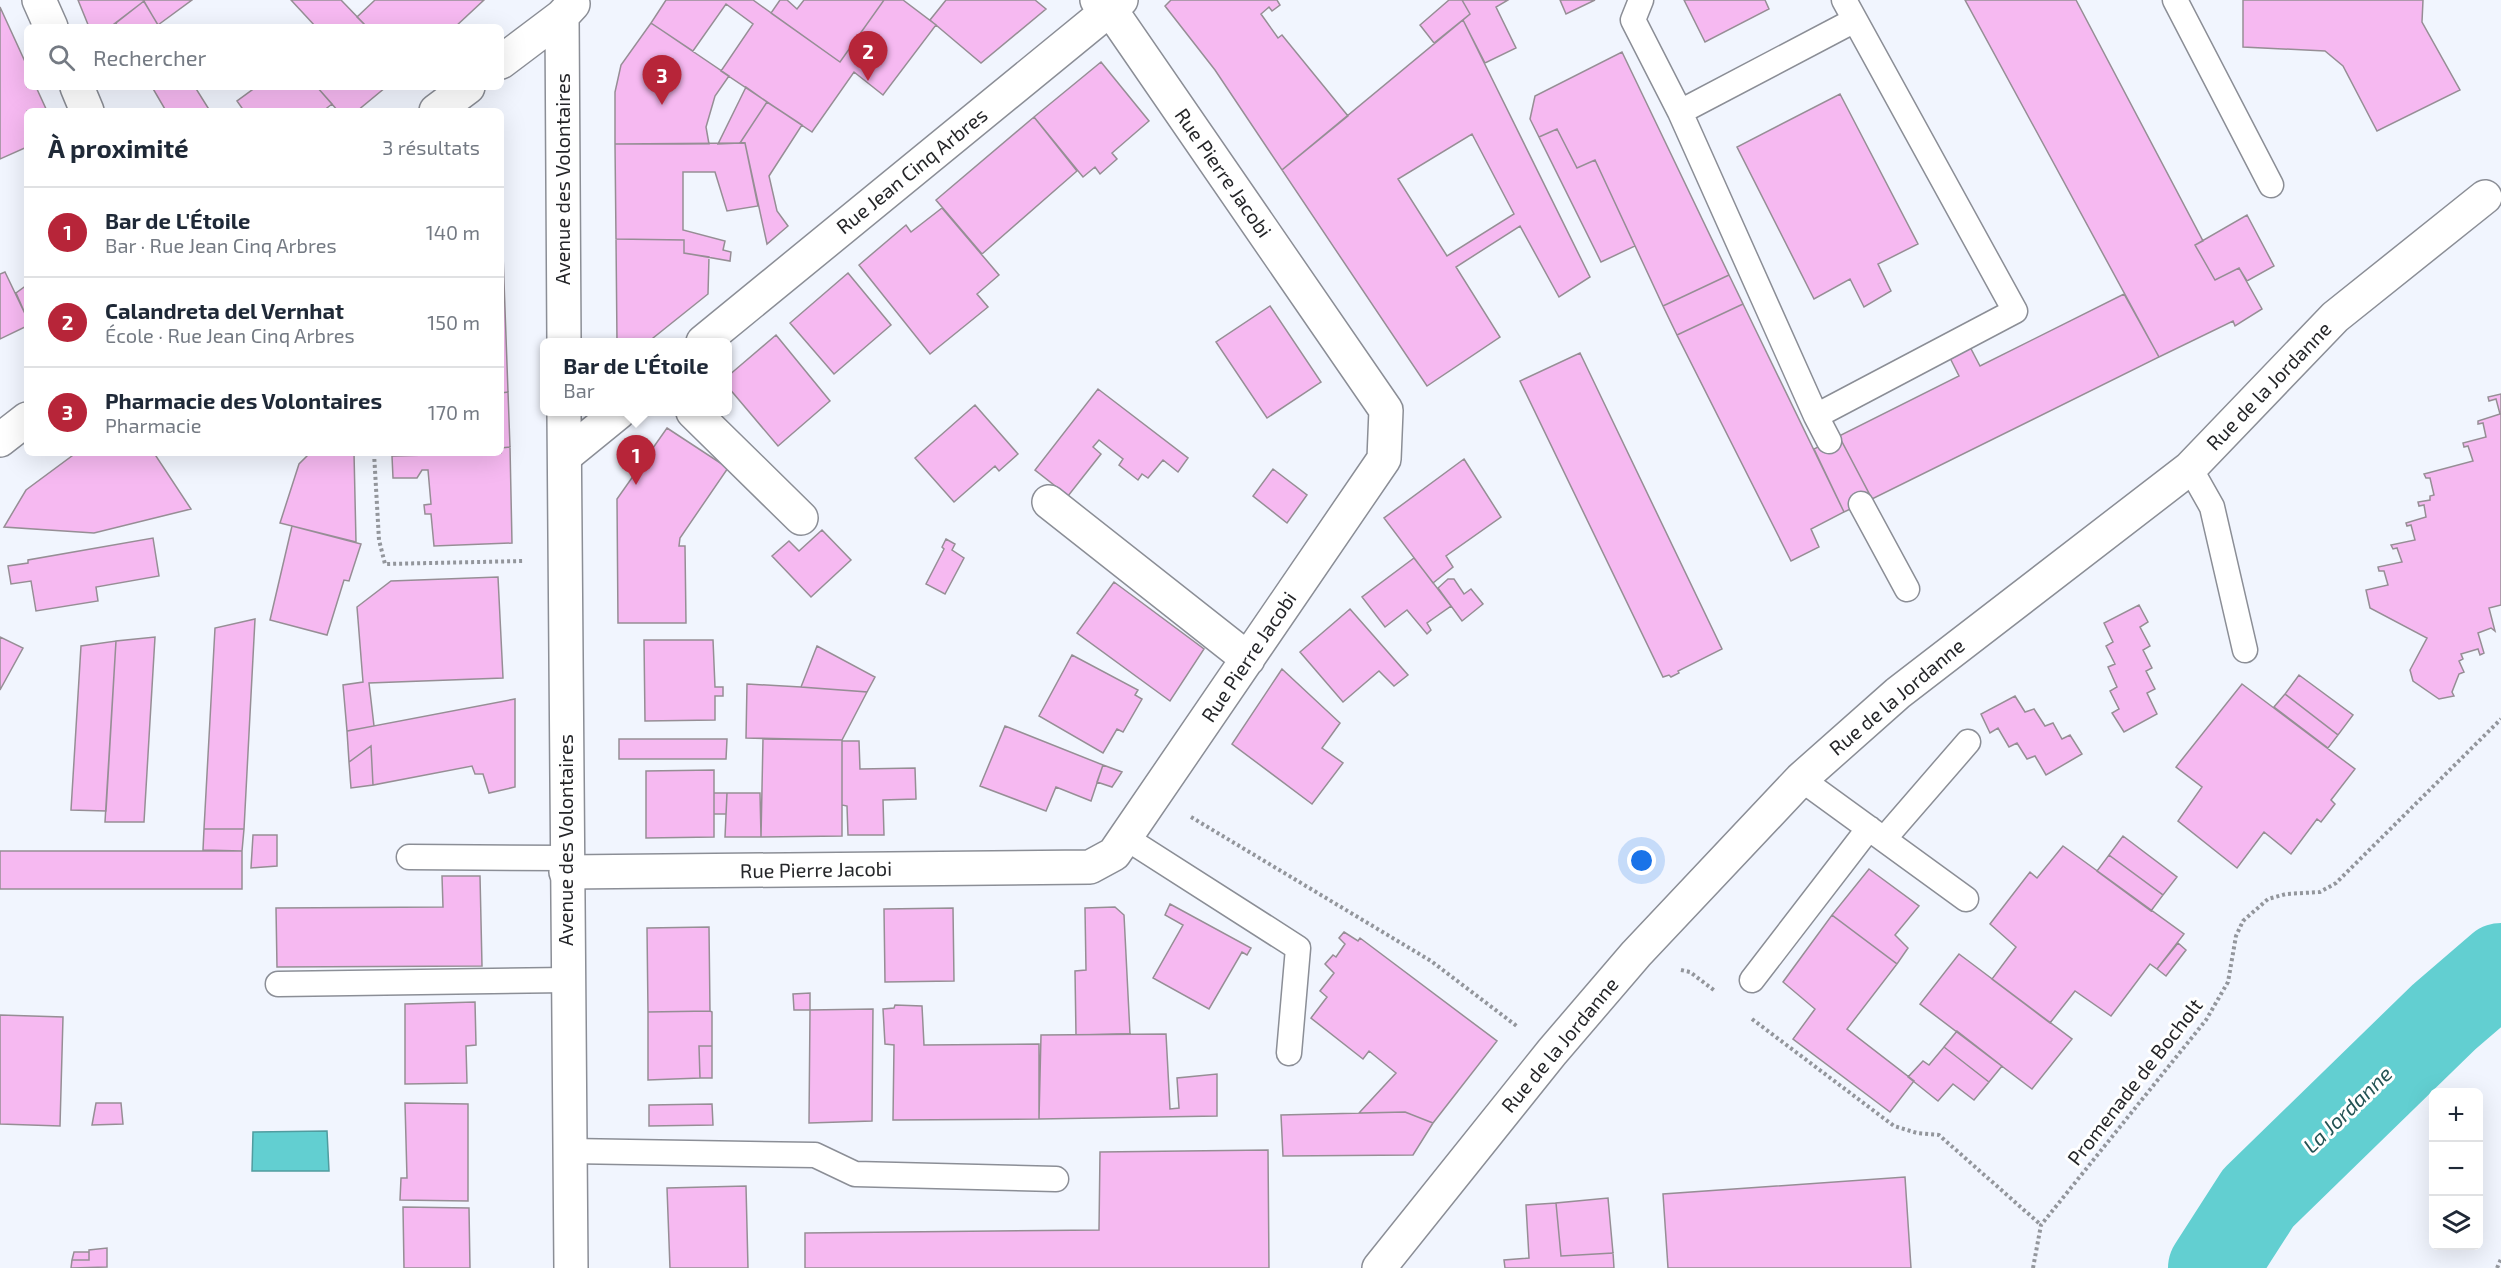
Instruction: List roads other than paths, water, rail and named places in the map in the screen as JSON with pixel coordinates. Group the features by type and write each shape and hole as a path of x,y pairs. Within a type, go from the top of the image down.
{"street":[{"path":"39,0 50,24"},
{"name":"Rue Jean Cinq Arbres","path":"708,338 1109,3"},
{"name":"Rue Pierre Jacobi","path":"566,865 1090,867 1114,854 1384,459 1386,410 1109,3"},
{"path":"504,60 569,8"},
{"name":"Avenue des Volontaires","path":"564,338 569,8"},
{"path":"78,90 86,108"},
{"path":"440,108 464,90"},
{"name":"Rue de la Jordanne","path":"1379,1268 1552,1052 1636,954 1801,779 1898,693 2190,468 2335,317 2485,197"},
{"name":"Avenue des Volontaires","path":"564,416 571,1268"},
{"path":"564,456 613,416"},
{"path":"698,416 801,518"},
{"path":"0,440 24,421"},
{"path":"1049,502 1248,659"}],"lane":[{"path":"1641,0 1633,20 1680,112 1828,441"},
{"path":"2175,0 2271,185"},
{"path":"1680,112 1850,10 2015,311 1815,416"},
{"path":"2190,468 2212,507 2245,650"},
{"path":"1861,504 1907,590"},
{"path":"1752,980 1877,833 1968,742"},
{"path":"1801,779 1966,899"},
{"path":"1125,838 1298,948 1289,1053"},
{"path":"409,857 566,865"},
{"path":"278,984 567,980"},
{"path":"570,1151 815,1155 855,1173 1056,1179"}],"water":[{"path":"327,1131 329,1171 252,1171 253,1132"}],"waterway":[{"name":"La Jordanne","path":"2213,1268 2258,1198 2444,1017 2501,968"}],"place":[{"name":"Calandreta del Vernhat","path":"868,81"},
{"name":"Pharmacie des Volontaires","path":"662,105"},
{"name":"Bar de L'Étoile","path":"636,485"}]}
